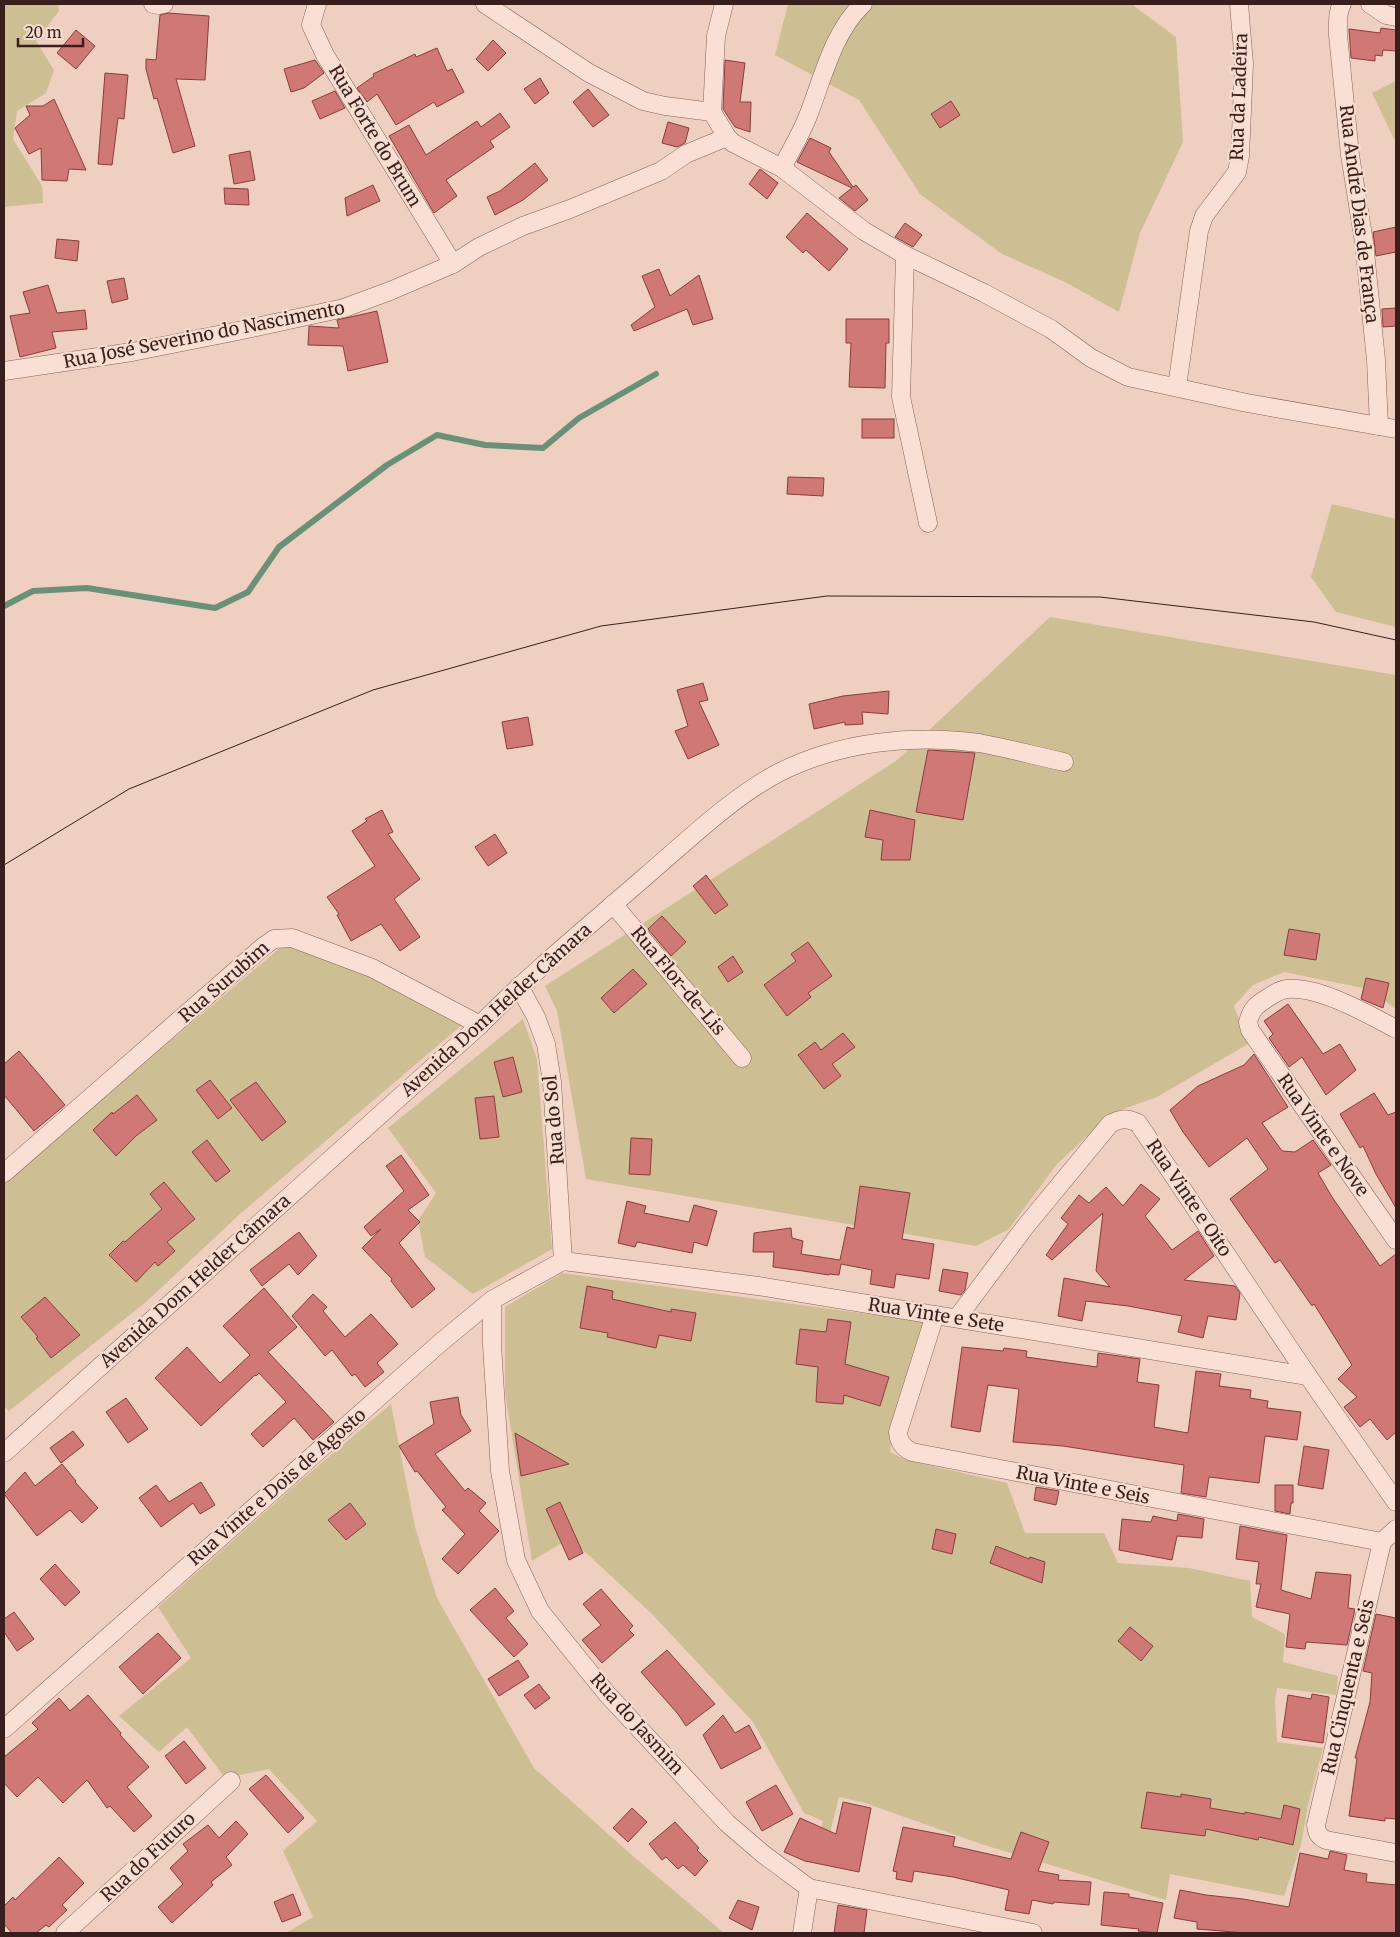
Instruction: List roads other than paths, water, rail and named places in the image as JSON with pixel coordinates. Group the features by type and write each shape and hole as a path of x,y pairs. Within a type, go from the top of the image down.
{"street":[{"path":"153,4 164,4"},
{"name":"Rua Forte do Brum","path":"317,4 311,25 322,48 452,264"},
{"path":"485,4 589,73 643,101 712,112"},
{"path":"724,4 716,36 712,112 727,137 733,143 782,168 864,231 905,255 984,293 1042,324 1091,358 1128,377 1247,403 1388,428"},
{"path":"782,168 807,119 835,46 852,14 863,4"},
{"name":"Rua da Ladeira","path":"1177,387 1200,231 1204,216 1231,182 1240,156 1244,64 1239,4"},
{"name":"Rua André Dias de França","path":"1342,4 1340,6 1338,35 1350,155 1364,242 1376,360 1388,428"},
{"path":"1370,4 1386,15 1396,17"},
{"name":"Rua José Severino do Nascimento","path":"4,371 132,352 344,308 390,291 452,264 479,247 523,226 570,209 661,171 686,154 727,137"},
{"path":"905,255 901,397 928,523"},
{"name":"Avenida Dom Helder Câmara","path":"4,1452 480,1025 519,986 687,840 745,794 779,773 811,758 876,743 938,740 979,744 1064,762"},
{"name":"Rua Flor-de-Lis","path":"613,904 742,1058"},
{"name":"Rua Surubim","path":"4,1173 274,939 292,938 372,968 480,1025"},
{"name":"Rua do Sol","path":"519,986 536,1017 546,1044 552,1082 563,1261"},
{"name":"Rua Vinte e Nove","path":"1396,1029 1362,1011 1326,996 1302,990 1287,989 1277,991 1255,1006 1248,1022 1250,1030 1396,1240"},
{"name":"Rua Vinte e Oito","path":"957,1318 1025,1227 1110,1124 1120,1118 1128,1119 1138,1124 1308,1376 1396,1502"},
{"name":"Rua Vinte e Dois de Agosto","path":"4,1729 492,1300 563,1261"},
{"name":"Rua Vinte e Sete","path":"563,1261 758,1286 1308,1376"},
{"name":"Rua do Jasmim","path":"492,1300 492,1345 500,1471 516,1560 540,1611 608,1694 727,1822 763,1854 809,1888 1032,1933"},
{"name":"Rua Vinte e Seis","path":"935,1315 898,1432 899,1441 904,1448 912,1452 1382,1542"},
{"path":"1382,1542 1396,1529"},
{"name":"Rua Cinquenta e Seis","path":"1382,1542 1316,1825 1316,1832 1326,1840 1396,1853"},
{"name":"Rua do Futuro","path":"66,1933 231,1781"},
{"path":"802,1933 809,1888"}],"waterway":[{"path":"4,606 33,591 87,588 215,608 248,592 279,547 387,465 437,435 485,445 543,448 579,418 656,374"}],"tram line":[{"path":"4,865 129,789 373,690 601,626 827,596 1100,597 1314,622 1396,640"}]}
